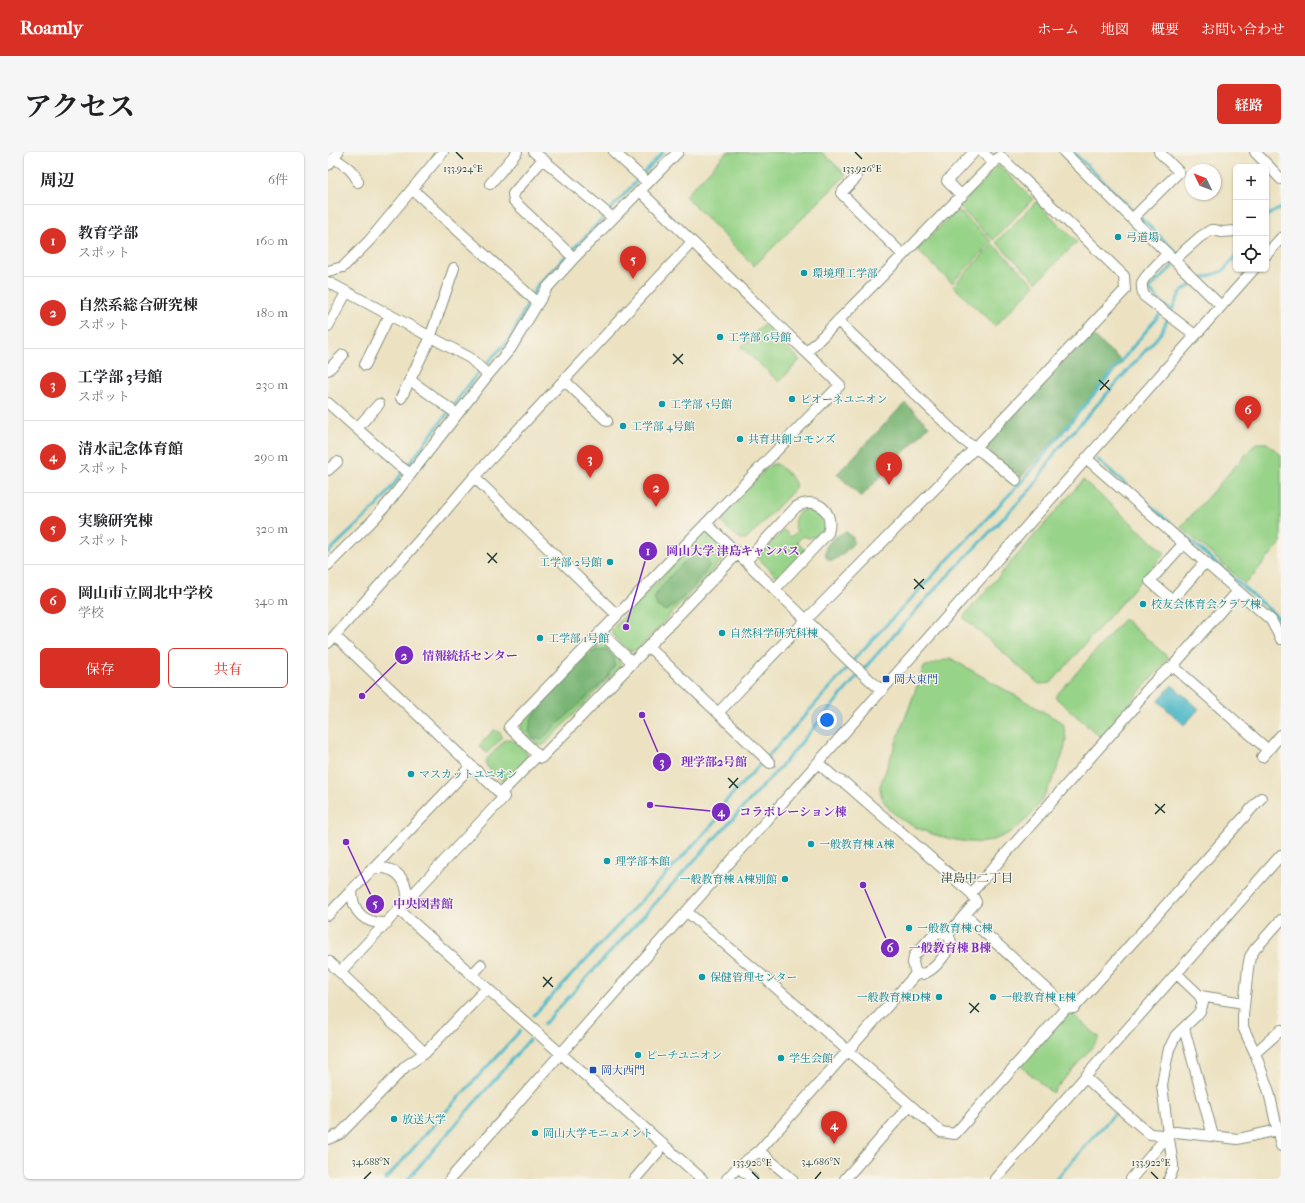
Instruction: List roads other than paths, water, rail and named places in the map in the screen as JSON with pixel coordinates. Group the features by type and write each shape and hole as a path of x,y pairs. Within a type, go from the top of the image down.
{"street":[{"path":"328,271 343,267 369,241 443,152"},
{"path":"490,184 517,152"},
{"path":"534,152 609,215"},
{"path":"614,152 644,179"},
{"path":"328,565 374,520 406,471 483,371 510,348 534,300 547,288 571,255 609,215 640,191 644,179 678,152"},
{"path":"962,196 947,181 974,152"},
{"path":"982,152 994,163"},
{"path":"1064,152 1136,216 1221,306"},
{"path":"1136,216 1179,172 1159,152"},
{"path":"1255,152 1281,179"},
{"path":"718,713 806,620 975,448 1125,290 1124,276 1000,156 807,352"},
{"path":"333,158 353,172 356,175 358,182"},
{"path":"543,160 513,194 514,201 571,255"},
{"path":"856,178 841,193 903,255"},
{"path":"412,189 534,300"},
{"path":"640,191 840,384 509,727 541,758 649,647 796,507 804,503 818,505 824,509 829,518 830,526 828,533 775,589"},
{"path":"1195,335 1144,296 1142,285 1144,280 1211,230 1221,232 1233,231"},
{"path":"1269,248 1281,238"},
{"path":"340,972 504,797 332,640 440,518 474,477 565,381 692,242"},
{"path":"401,398 430,337 454,268"},
{"path":"450,1179 1251,272"},
{"path":"328,282 346,293 470,358 483,371"},
{"path":"328,326 346,293"},
{"path":"365,365 390,316"},
{"path":"838,321 963,440 983,453 1016,480"},
{"path":"328,370 343,355"},
{"path":"410,380 453,411"},
{"path":"565,381 607,421"},
{"path":"328,403 406,471"},
{"path":"357,428 379,404"},
{"path":"1086,458 1271,620 1281,639"},
{"path":"328,470 337,462"},
{"path":"474,477 617,615"},
{"path":"706,523 856,668 881,690"},
{"path":"1184,543 1150,581 1172,600 1205,562"},
{"path":"971,893 1134,708 1138,701 1167,670 1173,666 1238,591"},
{"path":"600,632 634,663"},
{"path":"649,647 767,760"},
{"path":"1173,666 1265,754 1281,735"},
{"path":"500,794 538,755"},
{"path":"818,763 835,778 846,784 971,893 976,902 948,934"},
{"path":"328,915 471,766"},
{"path":"965,915 1067,1006 1074,1008 1261,798"},
{"path":"995,1179 1179,976 1281,855"},
{"path":"372,869 384,868 399,876 404,882 407,890 407,901"},
{"path":"352,890 354,906 358,913 373,922 387,923"},
{"path":"399,910 702,1179"},
{"path":"687,912 711,931 942,1132 956,1134 1067,1006"},
{"path":"1281,920 1255,948 1250,957 1244,1003 1243,1027 1255,1053 1269,1092 1281,1146"},
{"path":"916,974 913,963 914,956 931,937 939,932 948,934"},
{"path":"726,1179 738,1167 759,1151 916,974 924,974 932,969 949,950 951,942 948,934"},
{"path":"328,961 425,1053"},
{"path":"472,975 481,965"},
{"path":"1169,1179 1173,1169 1173,1164 1162,1085 1169,1050 1176,1035 1200,1011 1203,1003 1200,996 1179,976"},
{"path":"328,1139 340,1134 406,1066 425,1053 487,988"},
{"path":"1200,996 1244,1003"},
{"path":"1184,1028 1213,1136"},
{"path":"1255,1053 1281,1030"},
{"path":"1087,1079 1150,1134 1161,1135 1176,1132 1238,1139 1277,1130"},
{"path":"845,1179 910,1105"},
{"path":"1131,1179 1168,1134"},
{"path":"759,1151 792,1179"},
{"path":"635,1179 658,1152"},
{"path":"738,1167 752,1179"}],"water":[{"path":"1172,685 1199,709 1184,725 1158,701"}],"waterway":[{"path":"328,553 382,500 474,378 510,338 538,284 589,233 663,152"},
{"path":"1073,152 1178,254"},
{"path":"1269,214 1281,208"},
{"path":"1201,279 1223,271 1233,259"},
{"path":"1172,310 1162,304 1149,289 1173,266"},
{"path":"544,1024 784,763 854,680 936,588 1033,487 1056,451 1161,333 1180,293 1191,285"},
{"path":"534,1015 728,808 723,804 773,751 857,656 1024,479 1160,314"},
{"path":"1097,459 1280,619 1280,628"},
{"path":"386,1179 520,1031"},
{"path":"408,1179 529,1040"},
{"path":"1056,1179 1118,1110"}],"place":[{"name":"弓道場","path":"1118,237"},
{"name":"環境理工学部","path":"804,273"},
{"name":"実験研究棟","path":"633,279"},
{"name":"工学部 6号館","path":"720,337"},
{"name":"ピオーネユニオン","path":"792,399"},
{"name":"工学部 5号館","path":"662,404"},
{"name":"工学部 4号館","path":"623,426"},
{"name":"岡山市立岡北中学校","path":"1248,429"},
{"name":"共育共創コモンズ","path":"740,439"},
{"name":"工学部 3号館","path":"590,478"},
{"name":"教育学部","path":"889,485"},
{"name":"自然系総合研究棟","path":"656,507"},
{"name":"工学部 2号館","path":"610,562"},
{"name":"校友会体育会クラブ棟","path":"1143,604"},
{"name":"岡山大学 津島キャンパス","path":"626,627"},
{"name":"自然科学研究科棟","path":"722,633"},
{"name":"工学部 1号館","path":"540,638"},
{"name":"岡大東門","path":"886,679"},
{"name":"情報統括センター","path":"362,696"},
{"name":"理学部2号館","path":"642,715"},
{"name":"マスカットユニオン","path":"411,774"},
{"name":"コラボレーション棟","path":"650,805"},
{"name":"中央図書館","path":"346,842"},
{"name":"一般教育棟 A棟","path":"811,844"},
{"name":"理学部本館","path":"607,861"},
{"name":"一般教育棟 A棟別館","path":"785,879"},
{"name":"一般教育棟 B棟","path":"863,885"},
{"name":"一般教育棟 C棟","path":"909,928"},
{"name":"保健管理センター","path":"702,977"},
{"name":"一般教育棟D棟","path":"939,997"},
{"name":"一般教育棟 E棟","path":"993,997"},
{"name":"ピーチユニオン","path":"638,1055"},
{"name":"学生会館","path":"781,1058"},
{"name":"岡大西門","path":"593,1070"},
{"name":"放送大学","path":"394,1119"},
{"name":"岡山大学モニュメント","path":"535,1133"},
{"name":"清水記念体育館","path":"834,1144"}],"district":[{"name":"津島中二丁目","path":"977,878"}]}
